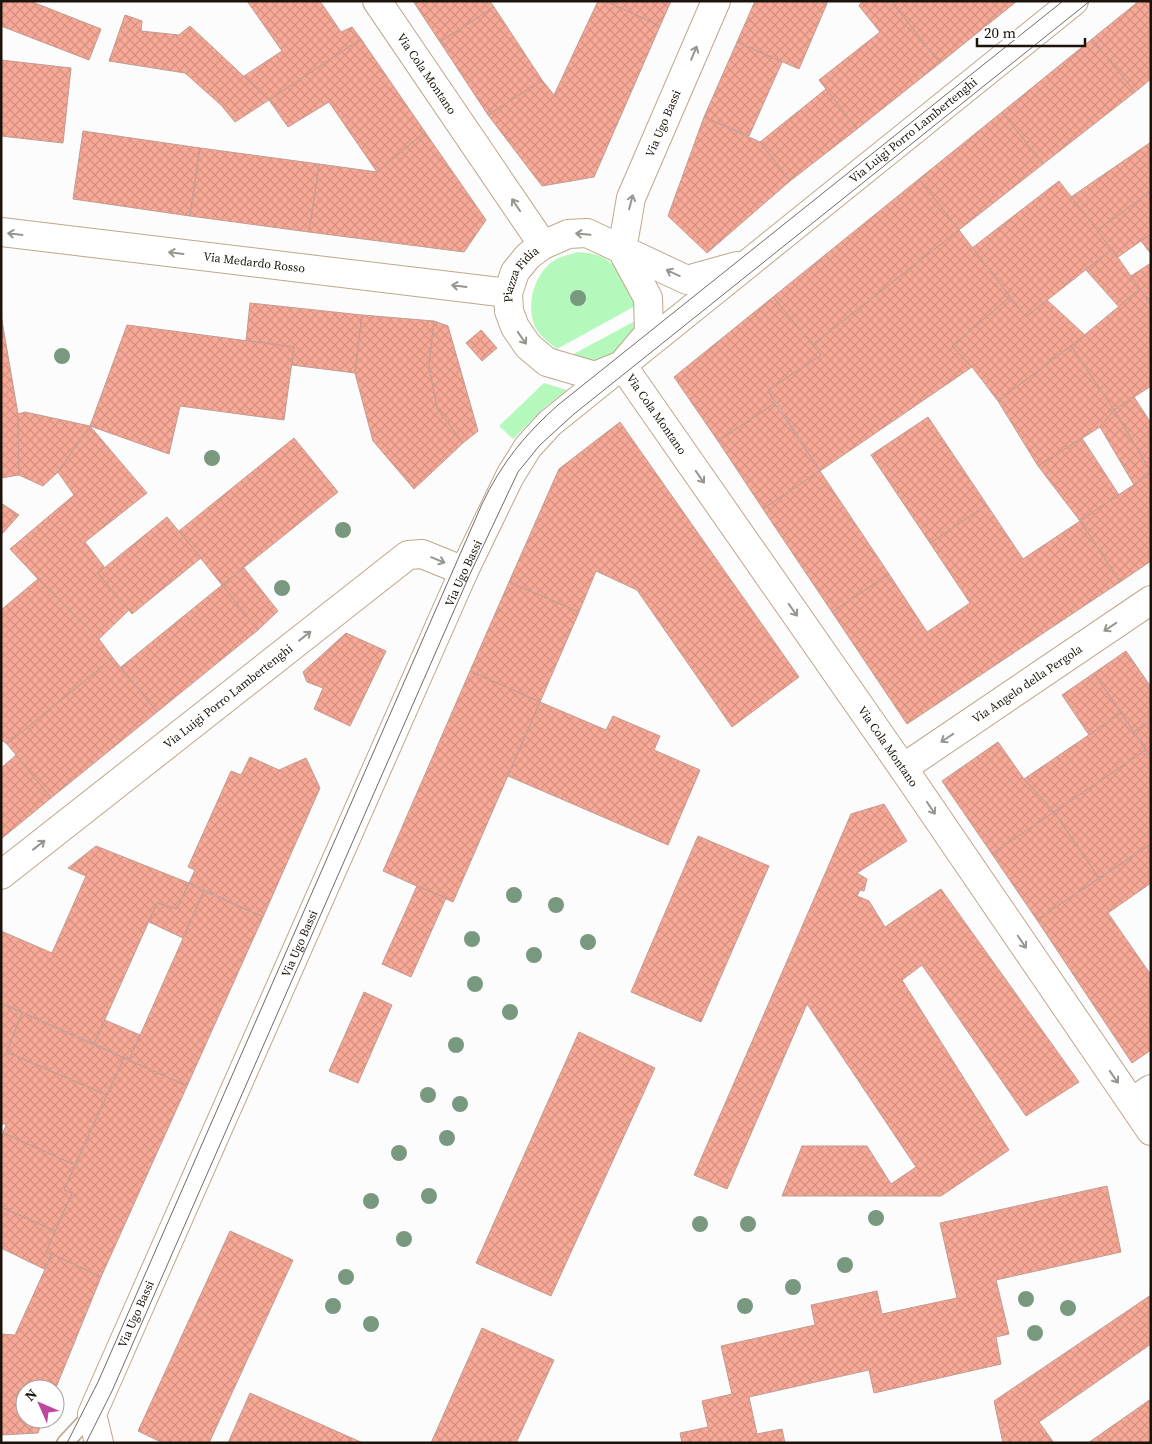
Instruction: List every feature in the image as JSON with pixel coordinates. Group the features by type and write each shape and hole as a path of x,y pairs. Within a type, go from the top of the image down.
{"street":[{"name":"Via Cola Montano","path":"377,1 543,245"},
{"name":"Via Ugo Bassi","path":"622,250 632,198 716,1"},
{"name":"Via Luigi Porro Lambertenghi","path":"752,259 1074,1"},
{"name":"Via Medardo Rosso","path":"1,232 508,292"},
{"name":"Piazza Fidia","path":"622,250 648,298 649,333 622,365 595,376 547,362 528,346 515,328 509,310 508,292 515,272 528,256 543,245 568,234 588,233 687,280 728,270 752,259"},
{"name":"Piazza Fidia","path":"510,476 528,447 550,423 752,259"},
{"name":"Via Cola Montano","path":"622,365 903,768 1141,1096 1151,1130"},
{"name":"Via Ugo Bassi","path":"92,1414 464,571 510,476"},
{"name":"Via Luigi Porro Lambertenghi","path":"1,876 408,555 422,554 464,571"},
{"name":"Via Angelo della Pergola","path":"903,768 1151,600"},
{"path":"92,1414 99,1443"}],"lane":[{"name":"Via Ugo Bassi","path":"65,1443 92,1414"},
{"name":"Via Ugo Bassi","path":"77,1443 92,1414"}],"green space":[{"path":"577,252 601,257 616,267 637,305 557,349 539,333 534,324 531,304 533,294 536,283 547,266 557,259"},
{"path":"635,321 639,330 597,366 568,357"},
{"path":"544,383 567,390 545,407 513,439 499,426"}],"building":[{"path":"1,1 30,1 101,29 89,60 1,26"},
{"path":"247,1 320,1 341,32 352,27 361,39 269,100 244,76 282,51"},
{"path":"413,1 490,1 494,7 440,42"},
{"path":"598,1 606,1 660,26 594,177 542,186 488,115 542,80 554,95"},
{"path":"606,1 671,1 660,26"},
{"path":"755,1 828,1 799,69 737,42"},
{"path":"862,1 891,1 940,63 857,129 819,80 880,32 859,6"},
{"path":"891,1 1017,1 940,63"},
{"path":"1139,1 1151,1 1151,79 1135,92 1092,39"},
{"path":"494,7 542,80 488,115 440,42"},
{"path":"125,15 142,21 141,31 179,35 190,26 269,100 235,122 221,105 185,73 109,61"},
{"path":"361,39 425,132 377,172 329,102 288,127 269,100"},
{"path":"1092,39 1135,92 1043,164 1002,112"},
{"path":"737,42 782,62 749,136 704,117"},
{"path":"1,60 71,68 63,143 1,136"},
{"path":"826,89 857,129 790,181 760,142"},
{"path":"1002,112 1043,164 959,230 919,179"},
{"path":"704,117 760,142 790,181 707,253 668,216"},
{"path":"83,131 200,148 190,216 73,199"},
{"path":"425,132 486,220 464,252 309,232 319,164 377,172"},
{"path":"1151,142 1151,191 1097,231 1071,197"},
{"path":"200,148 319,164 309,232 190,216"},
{"path":"919,179 959,230 811,346 773,297"},
{"path":"1059,181 1112,249 1026,317 972,248"},
{"path":"1151,191 1151,234 1118,257 1097,231"},
{"path":"959,230 1010,297 952,346 972,367 820,471 768,390 821,355 811,346"},
{"path":"1151,234 1151,254 1141,241"},
{"path":"1112,249 1140,289 1119,307 1086,270"},
{"path":"1151,263 1151,305 1131,276"},
{"path":"1140,289 1151,305 1151,386 1114,410 1071,346"},
{"path":"773,297 821,355 768,390 775,403 718,441 674,377"},
{"path":"1010,297 1026,317 1047,300 1085,335 998,401 972,367 952,346"},
{"path":"250,303 362,315 355,373 292,365 294,347 246,341"},
{"path":"1,315 18,414 19,475 1,478"},
{"path":"362,315 434,321 429,365 437,408 463,443 414,489 373,441 355,373"},
{"path":"434,321 448,326 478,431 463,443 437,408 429,365"},
{"path":"127,325 294,347 284,420 180,406 169,454 90,426"},
{"path":"481,330 497,348 482,361 466,343"},
{"path":"1071,346 1114,410 1100,427 1038,466 998,401"},
{"path":"1134,397 1151,423 1151,472 1114,410"},
{"path":"775,403 820,471 763,509 718,441"},
{"path":"1114,410 1151,472 1134,485 1100,427"},
{"path":"25,412 90,426 58,472 43,486 19,475 18,414"},
{"path":"928,417 987,505 930,543 871,455"},
{"path":"620,422 799,677 732,727 637,590 596,571 579,612 509,582 559,469"},
{"path":"90,426 147,493 85,542 105,568 98,573 129,610 99,639 10,549 74,495 58,472"},
{"path":"294,438 338,492 222,585 179,531"},
{"path":"1082,438 1119,495 1080,521 1038,466"},
{"path":"820,471 889,574 832,612 763,509"},
{"path":"1151,473 1151,561 1120,582 1080,521"},
{"path":"1,503 19,515 1,535"},
{"path":"987,505 1023,559 1080,521 1120,582 907,724 832,612 889,574 927,632 970,603 930,543"},
{"path":"167,517 201,558 132,614 98,573"},
{"path":"244,568 278,611 258,630 222,585"},
{"path":"38,579 99,639 113,658 7,744 1,740 1,610"},
{"path":"509,582 579,612 540,702 470,671"},
{"path":"222,585 258,630 157,712 121,667"},
{"path":"346,633 386,651 350,726 314,709 323,688 307,682 303,672"},
{"path":"1126,651 1151,687 1151,720 1134,732 1094,673"},
{"path":"113,658 157,712 51,798 7,744"},
{"path":"470,671 540,702 453,902 383,871"},
{"path":"1094,673 1121,713 1089,735 1062,695"},
{"path":"540,702 606,730 613,716 660,736 654,750 700,770 668,845 508,776"},
{"path":"1121,713 1146,750 1054,812 1024,779"},
{"path":"1151,720 1151,757 1134,732"},
{"path":"998,742 1024,779 1054,812 992,854 942,781"},
{"path":"1146,750 1151,757 1151,844 1099,878 1054,812"},
{"path":"16,755 51,798 1,839 1,768"},
{"path":"250,757 279,770 306,758 320,788 263,917 189,883 195,870 188,867 231,771 241,775"},
{"path":"884,804 907,841 857,873 867,879 864,891 860,890 857,896 869,901 885,927 941,889 1079,1082 1026,1116 922,965 902,980 1009,1150 941,1196 782,1196 802,1146 867,1146 891,1184 916,1167 807,1004 727,1189 694,1175 851,814"},
{"path":"1054,812 1099,878 1037,920 992,854"},
{"path":"698,836 769,866 701,1022 631,992"},
{"path":"1151,844 1151,883 1108,913 1151,975 1151,1050 1132,1063 1037,920"},
{"path":"96,846 189,883 177,909 157,903 94,1044 1,1003 1,931 52,953 86,876 68,868"},
{"path":"189,883 204,891 183,938 149,922 157,903 177,909"},
{"path":"417,886 446,898 411,977 382,964"},
{"path":"204,891 263,917 187,1086 129,1060"},
{"path":"364,992 392,1005 358,1083 329,1071"},
{"path":"1,1003 22,1013 7,1052 107,1095 75,1165 3,1133 6,1125 1,1123"},
{"path":"22,1013 124,1058 107,1095 7,1052"},
{"path":"105,1020 140,1035 129,1060 94,1044"},
{"path":"579,1032 655,1068 551,1296 476,1263"},
{"path":"124,1058 187,1086 101,1277 46,1252 72,1193 64,1190"},
{"path":"3,1133 75,1165 64,1190 72,1193 55,1231 1,1207 1,1138"},
{"path":"1107,1186 1121,1252 996,1280 1009,1334 996,1337 1001,1364 874,1393 869,1370 749,1397 757,1434 782,1429 785,1443 682,1443 680,1433 708,1427 702,1401 732,1394 721,1346 815,1325 811,1305 877,1291 882,1314 957,1298 940,1223"},
{"path":"1,1207 55,1231 46,1252 52,1254 44,1269 1,1248"},
{"path":"230,1231 293,1260 209,1443 163,1443 138,1431"},
{"path":"52,1254 101,1277 59,1379 15,1379 15,1429 39,1429 38,1433 1,1435 1,1334 15,1335"},
{"path":"1151,1295 1151,1344 1039,1422 1054,1443 1003,1443 994,1401"},
{"path":"482,1328 554,1360 516,1443 431,1443"},
{"path":"250,1393 363,1443 228,1443"},
{"path":"1151,1399 1151,1443 1088,1443"}],"tram line":[{"path":"67,1443 98,1382 482,504 497,476 524,439 558,405 1063,1"},
{"path":"86,1443 112,1391 470,574 518,472 540,445 574,414 1090,1"}]}
